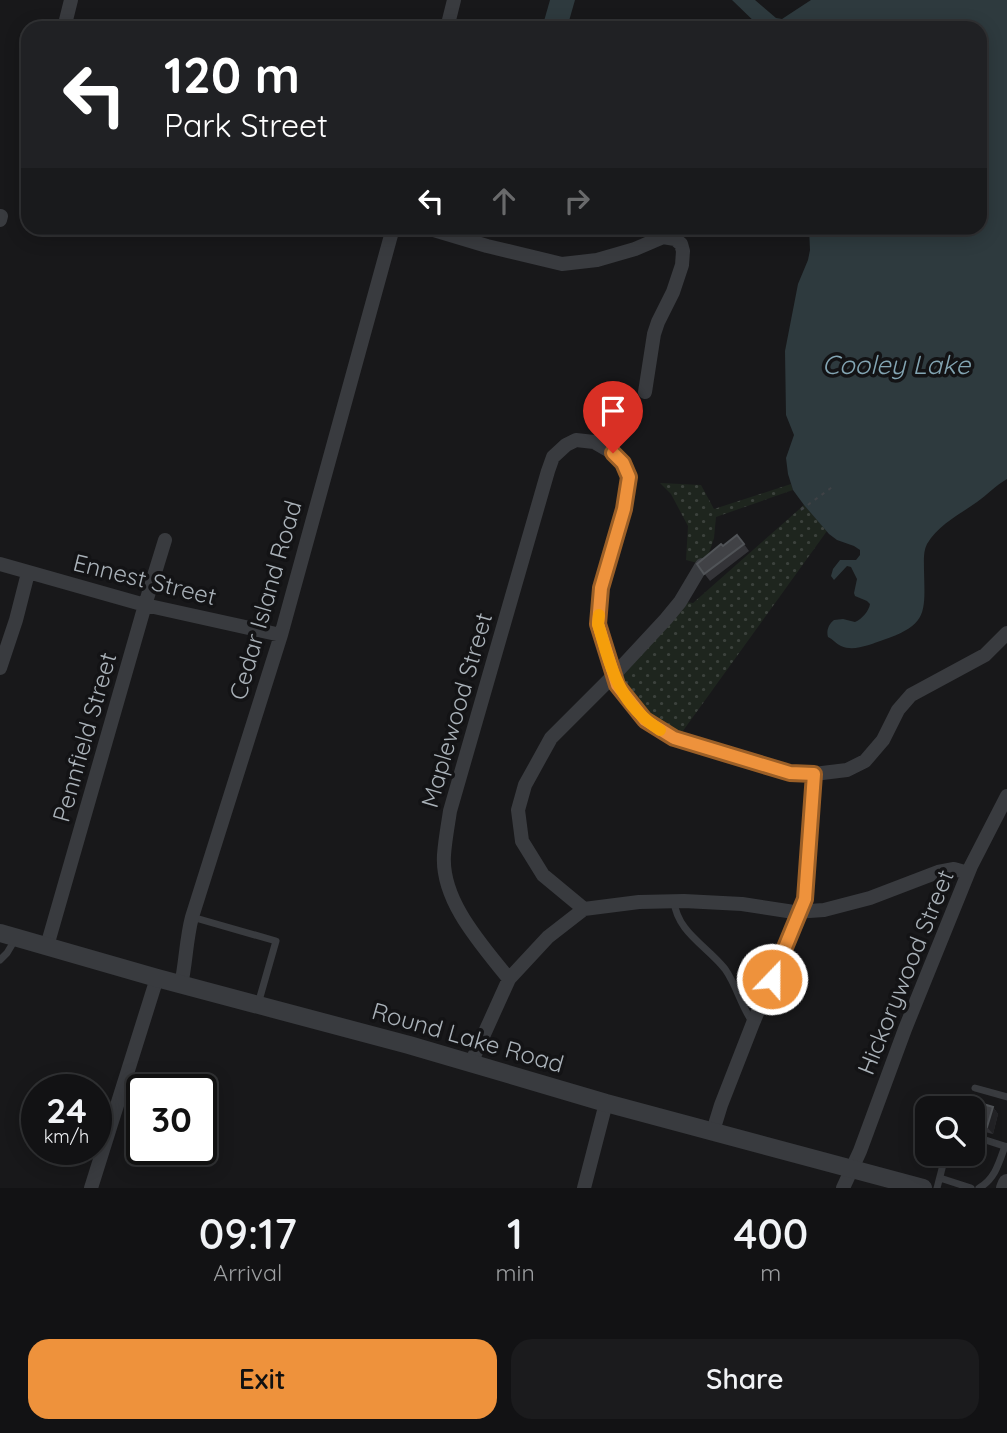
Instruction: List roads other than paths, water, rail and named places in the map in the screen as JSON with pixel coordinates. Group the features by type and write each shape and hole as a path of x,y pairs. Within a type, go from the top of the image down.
{"street":[{"path":"66,21 71,0"},
{"path":"449,21 454,0"},
{"name":"Cedar Island Road","path":"181,985 191,917 281,635 391,235"},
{"path":"450,235 562,264 597,260 669,235"},
{"path":"645,392 654,334 682,265 681,244 673,235"},
{"name":"Maplewood Street","path":"509,979 469,928 449,892 443,857 450,811 548,471 553,457 576,440 594,442 605,447 623,463 629,477 624,509 601,588 598,624 614,675"},
{"name":"Pennfield Street","path":"47,946 165,540"},
{"name":"Ennest Street","path":"0,564 145,606 281,635"},
{"path":"584,909 544,875 522,841 518,810 525,785 551,738 659,628 680,602 702,565"},
{"path":"0,668 28,572"},
{"path":"614,675 617,685 645,720 674,738 790,773 832,773 847,770 865,761 883,740 898,710 911,695 985,655 1007,633"},
{"path":"713,1131 753,1023 805,899 814,774"},
{"name":"Hickorywood Street","path":"843,1188 968,873 1007,796"},
{"path":"471,1063 509,979 548,937 584,909 639,902 674,901 742,904 794,912 824,910 870,898 938,872 954,869 968,873"},
{"name":"Round Lake Road","path":"8,935 606,1103 923,1188"},
{"path":"91,1188 157,978"},
{"path":"584,1188 606,1103"}],"lane":[{"path":"674,901 675,914 683,926 725,969 753,1023"},
{"path":"191,917 276,941 258,1004"},
{"path":"0,960 7,953 8,935"},
{"path":"975,1088 1007,1097"},
{"path":"979,1188 1002,1181 1006,1146 985,1140"},
{"path":"937,1188 943,1166"},
{"path":"940,1178 971,1188"}],"water":[{"path":"550,0 575,0 569,21 544,21"},
{"name":"Cooley Lake","path":"732,0 755,0 776,18 782,19 811,0 1007,0 1007,479 943,525 927,544 924,557 923,607 916,623 898,634 862,647 846,648 839,645 828,637 827,632 834,620 855,622 868,609 870,604 867,601 855,596 857,579 851,567 847,566 834,580 831,576 840,560 856,560 860,550 829,534 793,490 788,474 786,458 794,435 786,415 785,351 798,284 808,260 809,235 987,235 987,21 754,21"}]}
